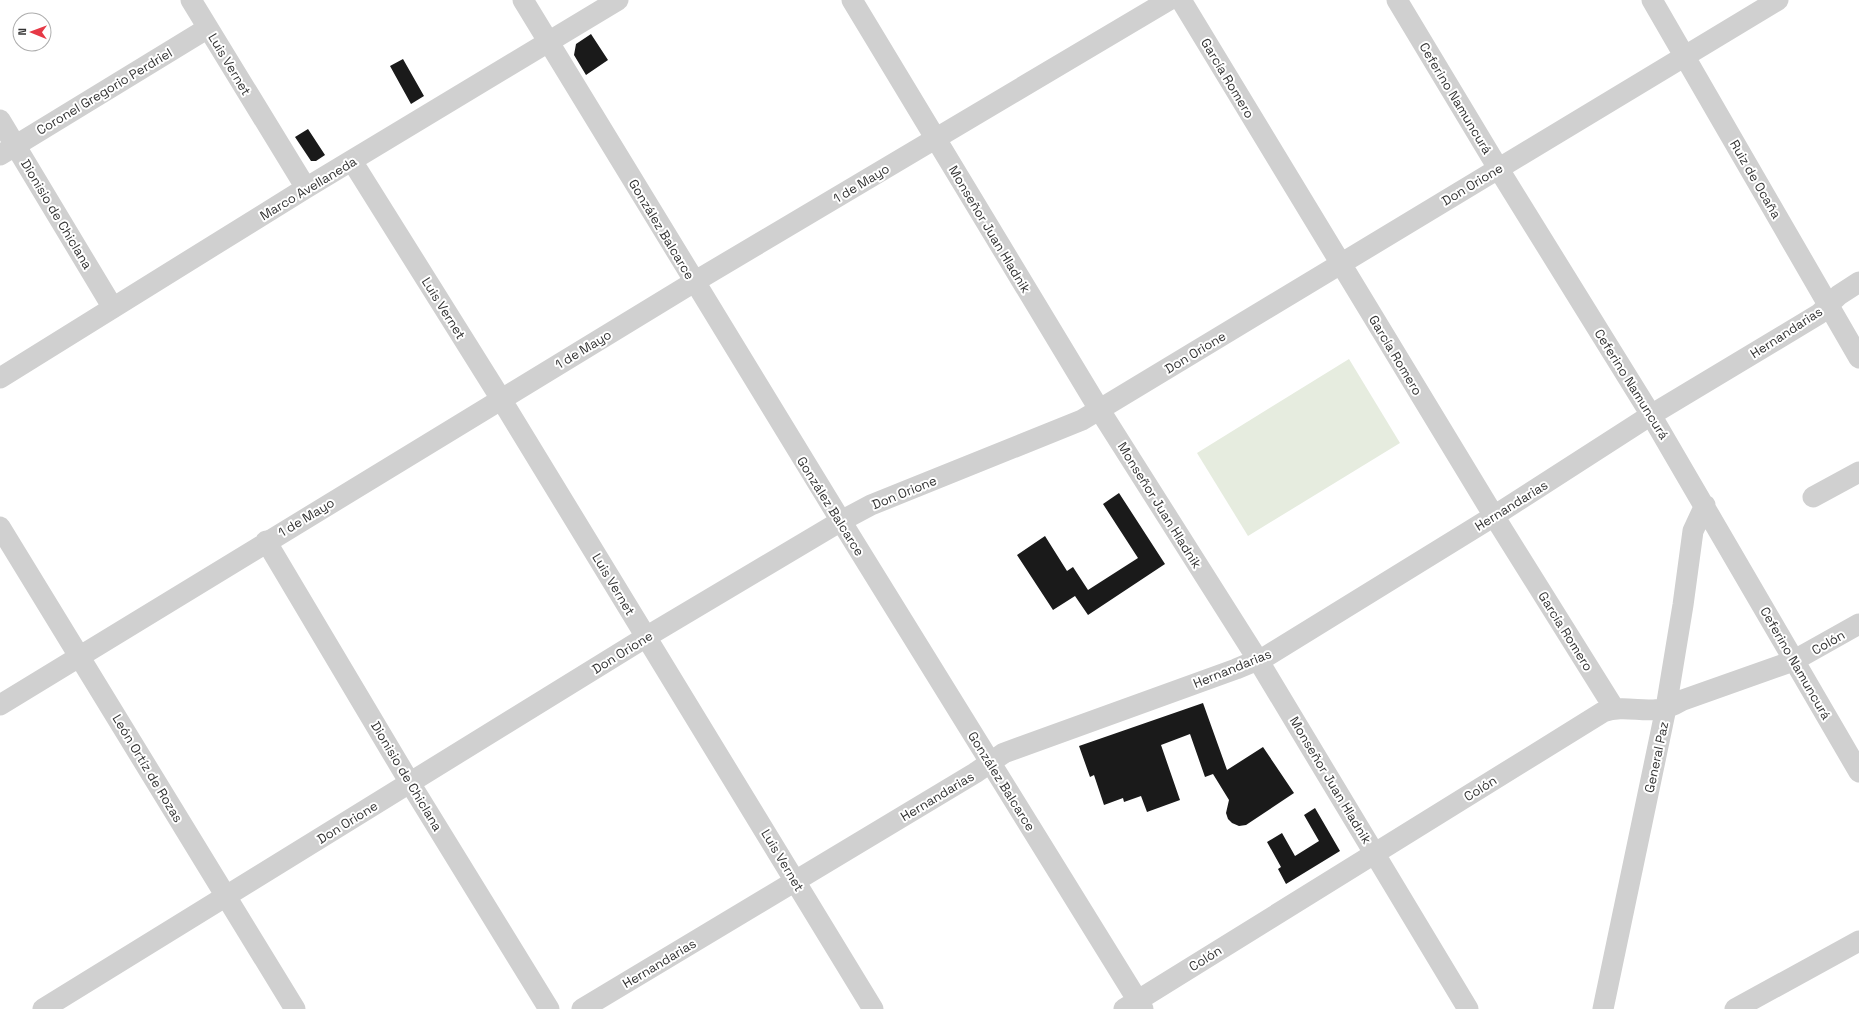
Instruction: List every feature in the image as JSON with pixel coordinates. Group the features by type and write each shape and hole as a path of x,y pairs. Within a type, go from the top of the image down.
{"street":[{"name":"Luis Vernet","path":"191,0 306,188"},
{"name":"González Balcarce","path":"523,0 840,521 991,762 1135,1006"},
{"name":"Marco Avellaneda","path":"0,378 306,188 618,0"},
{"name":"Monseñor Juan Hladnik","path":"852,0 1099,409 1258,660 1468,1009"},
{"name":"1 de Mayo","path":"0,705 694,282 936,140 1169,0"},
{"name":"García Romero","path":"1181,0 1494,516 1614,708"},
{"name":"Ceferino Namuncurá","path":"1397,0 1498,168 1705,505 1793,661 1859,772"},
{"name":"Ruiz de Ocaña","path":"1652,0 1686,56 1859,358"},
{"name":"Don Orione","path":"43,1009 646,637 840,521 871,505 1082,420 1778,0"},
{"name":"Coronel Gregorio Perdriel","path":"8,150 208,28"},
{"name":"Dionisio de Chiclana","path":"0,120 8,150 113,308"},
{"name":"Luis Vernet","path":"352,161 501,399 873,1009"},
{"name":"Hernandarias","path":"582,1009 796,882 974,773 1004,752 1258,660 1494,516 1651,415 1818,314 1838,295 1859,282"},
{"path":"1813,497 1859,472"},
{"name":"General Paz","path":"1603,1009 1666,708 1683,605 1693,531 1705,505"},
{"name":"León Ortíz de Rozas","path":"0,527 296,1009"},
{"name":"Dionisio de Chiclana","path":"266,542 410,783 549,1009"},
{"name":"Colón","path":"1135,1006 1375,853 1603,712 1614,708 1654,710 1666,708 1683,700 1793,661 1859,624"},
{"path":"1735,1009 1859,941"}],"shaded area":[{"path":"1349,359 1400,443 1248,536 1197,453"}],"building":[{"path":"591,34 608,60 586,75 574,55 576,44"},
{"path":"403,59 424,96 411,104 390,66"},
{"path":"308,129 325,155 316,161 311,161 295,137"},
{"path":"1119,493 1165,564 1088,615 1075,596 1053,610 1017,555 1045,536 1067,571 1073,567 1088,590 1138,558 1103,504"},
{"path":"1203,703 1227,770 1263,747 1294,793 1246,825 1239,826 1232,823 1228,819 1226,813 1229,800 1213,774 1205,777 1190,734 1161,745 1180,800 1147,812 1141,796 1124,802 1123,798 1104,805 1094,775 1090,777 1079,746"},
{"path":"1315,808 1340,851 1286,884 1278,869 1281,867 1267,842 1282,833 1295,856 1319,841 1304,815"}]}
